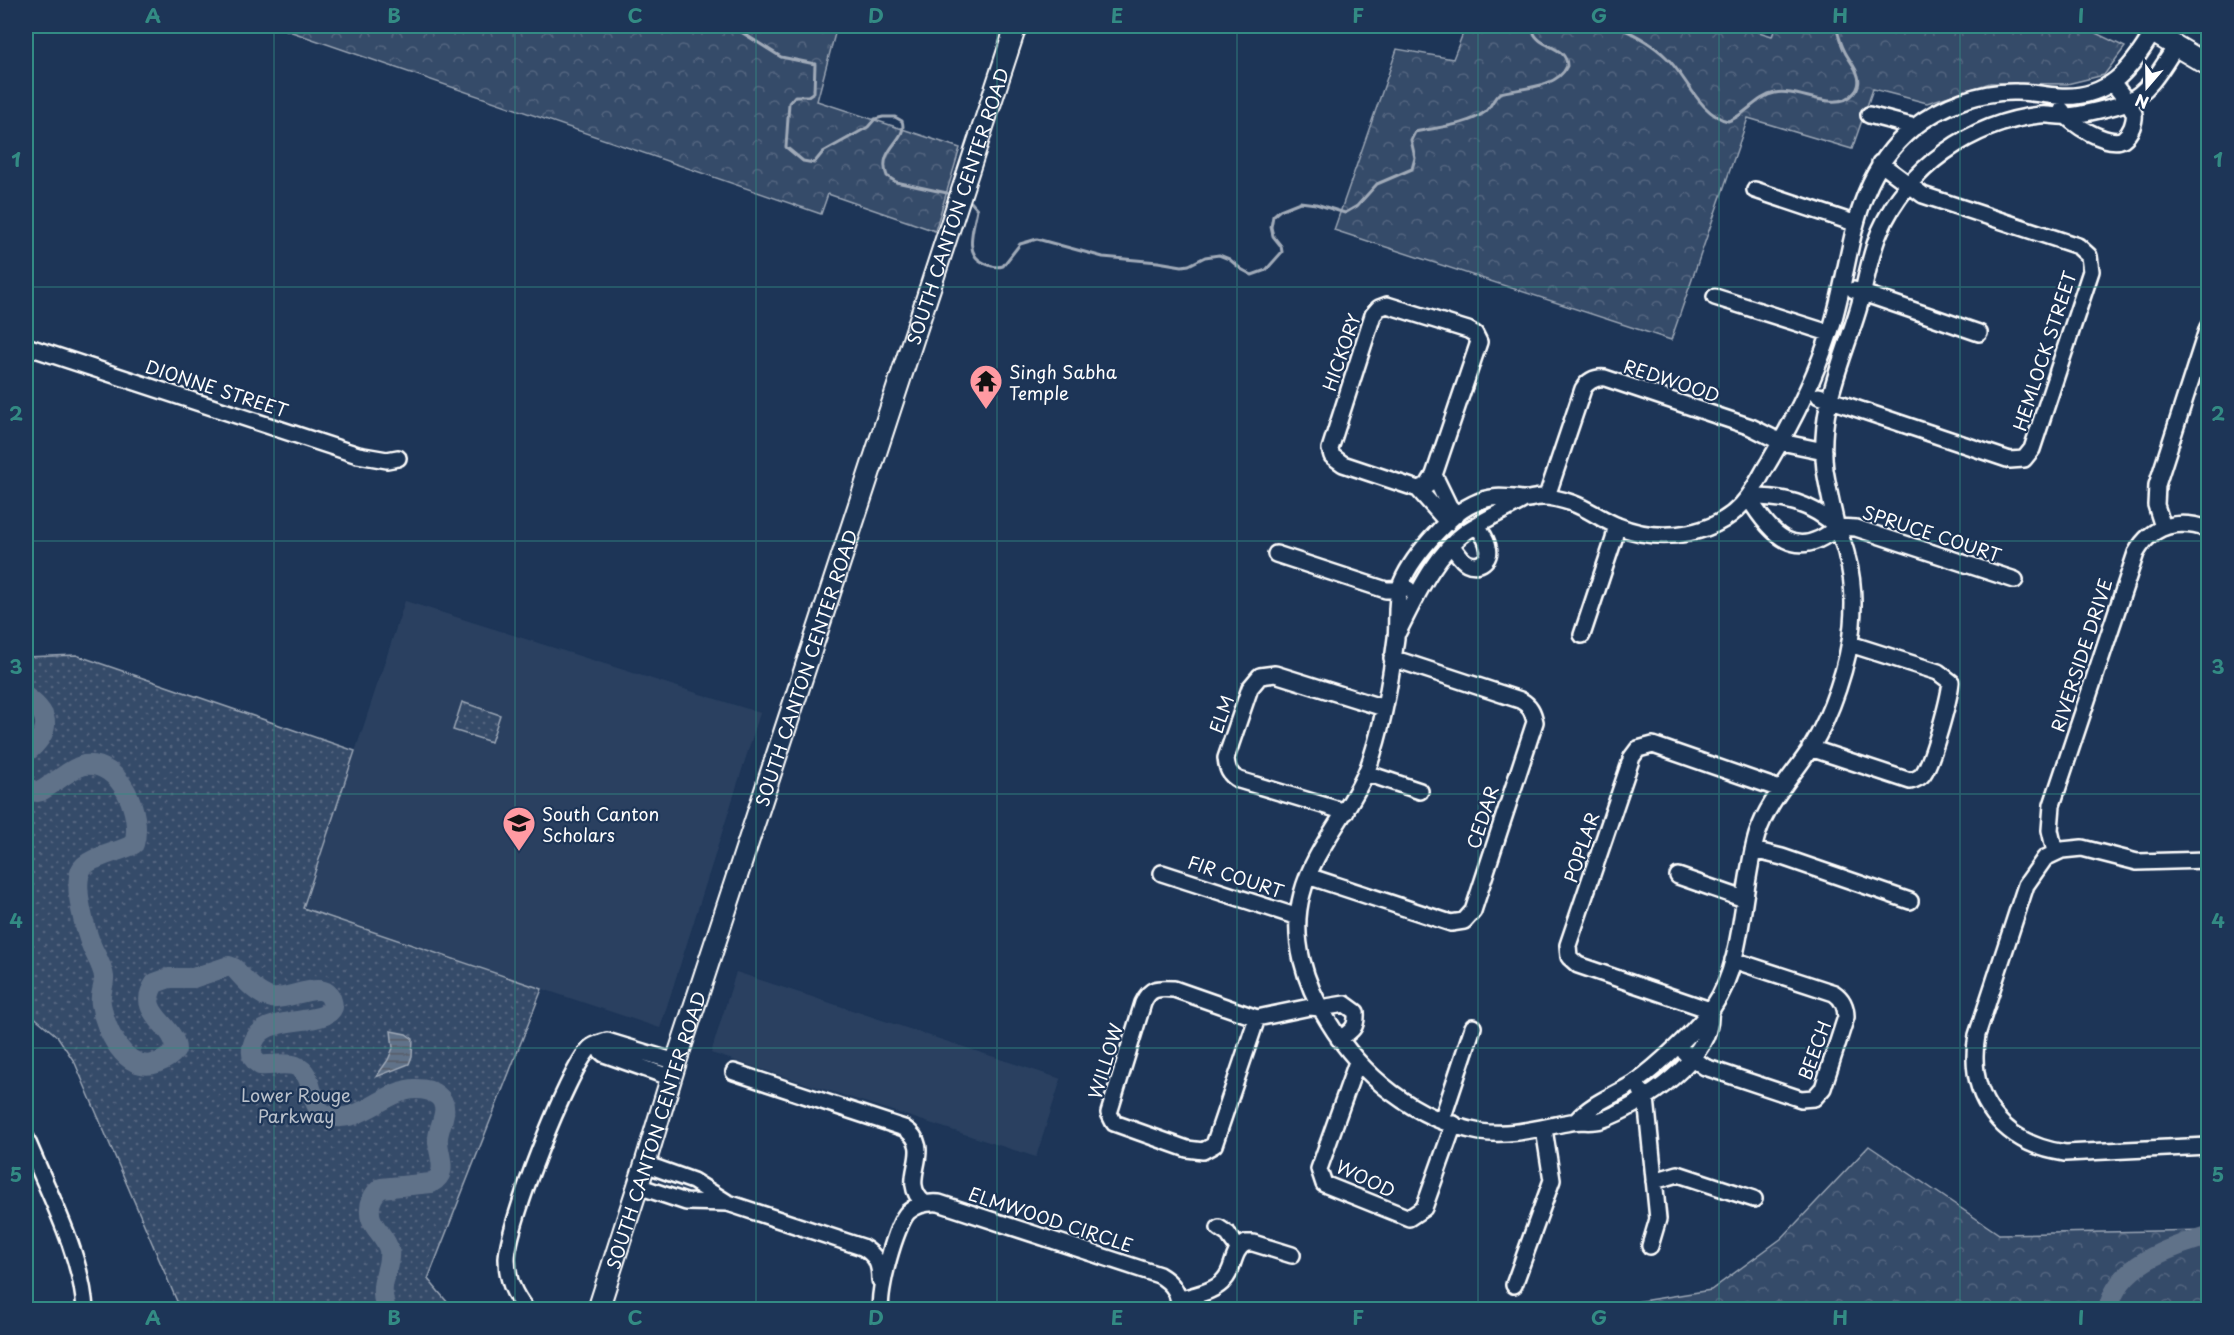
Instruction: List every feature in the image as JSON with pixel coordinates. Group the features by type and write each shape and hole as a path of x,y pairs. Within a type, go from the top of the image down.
{"main road":[{"name":"SOUTH CANTON CENTER ROAD","path":"598,1310 674,1070 1016,26"},
{"path":"2148,29 2208,65"}],"street":[{"path":"1710,1010 1709,1032 1691,1058 1646,1098 1594,1123 1577,1120 1544,1129 1484,1133 1410,1107 1385,1089 1357,1062 1339,1039 1320,1008 1302,962 1298,939 1300,897 1321,847 1346,812 1366,773 1376,743 1396,636 1396,605 1407,570 1417,555 1469,505 1506,495 1525,499 1547,496 1575,504 1616,525 1645,534 1680,535 1720,522 1737,510 1748,497 1781,442 1807,392 1843,287 1854,223 1865,192 1880,163 1895,145 1915,127 1948,106 1979,96 2021,92 2060,96 2086,94 2113,82 2125,73 2137,59 2148,29"},
{"path":"1577,1120 1586,1110 1635,1082 1676,1046 1710,1010 1725,985 1733,960 1753,850 1764,816 1780,789 1810,748 1829,714 1850,644 1853,612 1852,584 1847,555 1837,527 1827,483 1824,451 1828,399 1881,230 1891,211 1910,185 1943,153 1983,130 2027,117 2047,114 2065,116 2126,103 2154,80 2176,46"},
{"path":"2060,96 2059,105 2065,116 2083,129 2117,141 2129,134 2134,113 2113,82"},
{"path":"1869,115 1915,127"},
{"name":"HEMLOCK STREET","path":"1807,392 2010,460 2024,459 2032,449 2091,271 2089,256 2078,246 1923,195 1880,163"},
{"path":"1755,190 1854,223"},
{"path":"1843,287 1980,333"},
{"path":"1715,297 1829,333"},
{"name":"HICKORY","path":"1418,489 1343,464 1332,456 1330,450 1373,315 1379,308 1387,305 1468,330 1475,334 1479,342 1434,476"},
{"path":"2208,327 2157,484 2156,505 2163,527 2186,523 2208,529"},
{"name":"DIONNE STREET","path":"26,346 358,455 387,460 398,458"},
{"path":"2193,375 2208,381"},
{"name":"REDWOOD","path":"1547,496 1583,389 1596,378 1605,378 1751,427 1781,442 1824,451"},
{"path":"1451,545 1467,563 1476,565 1484,562 1488,557 1489,548 1471,529 1453,519 1418,489 1428,485 1434,476 1453,519"},
{"path":"1748,497 1779,498 1806,506 1821,513 1837,527"},
{"path":"1748,497 1761,519 1788,541 1811,544 1827,536 1837,527"},
{"path":"1396,636 1418,592 1451,545 1471,529 1525,499"},
{"path":"1582,635 1614,539 1616,525"},
{"name":"SPRUCE COURT","path":"1837,527 1856,528 2015,580"},
{"name":"RIVERSIDE DRIVE","path":"2055,852 2050,830 2052,805 2126,579 2140,545 2151,534 2163,527"},
{"path":"1276,554 1386,590 1400,588 1418,592"},
{"path":"1810,748 1910,782 1922,776 1928,761 1949,701 1951,682 1938,672 1850,644"},
{"name":"CEDAR","path":"1308,876 1451,923 1464,921 1473,911 1534,722 1534,715 1520,700 1392,658"},
{"name":"ELM","path":"1346,812 1239,780 1230,773 1226,766 1226,758 1250,688 1260,676 1275,674 1384,708"},
{"name":"POPLAR","path":"1710,1010 1578,965 1569,957 1568,945 1632,757 1638,749 1653,745 1780,789"},
{"path":"1366,773 1420,791"},
{"path":"2208,860 2137,862 2082,848 2055,852 2041,863 2026,885 1977,1035 1975,1068 1977,1081 1987,1104 1999,1121 2015,1136 2048,1150 2079,1153 2208,1146"},
{"path":"1753,850 1782,857 1910,901"},
{"name":"FIR COURT","path":"1162,873 1298,917"},
{"path":"1678,876 1744,899"},
{"name":"BEECH","path":"1691,1058 1705,1067 1801,1099 1814,1098 1823,1088 1846,1017 1846,1008 1842,1000 1834,993 1733,960"},
{"name":"WILLOW","path":"1160,987 1174,989 1257,1018 1214,1145 1203,1151 1187,1149 1114,1123 1109,1113 1114,1094 1143,1003 1153,989 1160,987"},
{"path":"1257,1018 1310,1007 1320,1008 1345,1004 1356,1012 1357,1023 1350,1032 1339,1039"},
{"path":"1448,1122 1473,1027"},
{"path":"526,1310 509,1280 507,1258 509,1242 554,1118 573,1076 591,1048 595,1046 604,1054 674,1070"},
{"path":"1676,1046 1691,1058"},
{"name":"WOOD","path":"1357,1062 1319,1169 1324,1184 1408,1218 1424,1208 1448,1122"},
{"path":"734,1072 911,1132 919,1152 913,1182 914,1191 924,1203 908,1213 899,1228 880,1289"},
{"path":"1635,1082 1646,1098 1659,1219 1650,1246"},
{"path":"1514,1285 1552,1180 1544,1129"},
{"path":"26,1138 75,1256 85,1310"},
{"path":"645,1164 693,1180 728,1203 872,1252 878,1262 881,1310"},
{"path":"1654,1181 1678,1174 1754,1199"},
{"path":"638,1186 686,1202 728,1203"},
{"name":"ELMWOOD CIRCLE","path":"924,1203 939,1203 1159,1275 1173,1285 1179,1305"},
{"path":"862,1247 883,1244 899,1228"},
{"path":"1219,1228 1228,1234 1238,1248"},
{"path":"1179,1305 1223,1282 1228,1276 1238,1248 1246,1243 1253,1243 1292,1256"}],"shaded area":[{"name":"South Canton Scholars","path":"405,601 760,713 660,1028 303,909"},
{"path":"736,972 1061,1079 1036,1157 711,1053"},
{"path":"391,1031 406,1034 413,1039 412,1056 409,1064 376,1077 393,1048"}],"green space":[{"path":"287,26 837,26 817,101 960,148 935,231 828,194 821,214 286,30"},
{"path":"1472,26 1740,26 1772,36 1776,26 2081,26 2125,47 2104,75 2067,84 1990,83 1927,103 1873,89 1852,149 1748,118 1671,340 1334,230 1397,49 1453,59 1465,28"},
{"name":"Lower Rouge Parkway","path":"76,655 355,751 303,908 542,989 428,1279 453,1309 178,1309 179,1306 75,1063 58,1037 26,1010 26,657"},
{"path":"462,702 500,715 491,742 453,730"},
{"path":"1869,1146 1999,1234 2208,1230 2208,1309 1591,1309 1711,1290 1782,1238"}],"waterway":[{"path":"736,26 738,30 781,57 815,64 814,92 808,96 795,96 789,103 786,147 803,161 814,163 823,152 868,127 875,119 895,117 902,121 903,128 886,159 887,176 896,182 947,193"},
{"path":"971,202 977,209 972,232 972,247 978,259 991,266 1003,266 1020,244 1037,239 1103,257 1182,266 1205,257 1219,255 1252,275 1266,270 1282,252 1271,227 1273,216 1280,210 1300,202 1316,204 1345,213 1357,206 1377,184 1412,169 1415,158 1411,140 1415,132 1452,125 1477,117 1485,112 1500,93 1538,86 1556,79 1567,66 1566,59 1558,50 1536,37 1533,31 1538,26"},
{"path":"1616,26 1643,39 1661,53 1674,66 1701,103 1709,111 1728,121 1762,98 1775,93 1784,92 1828,101 1847,99 1854,93 1857,90 1858,76 1844,49 1836,26"},
{"path":"1896,26 1904,29 1913,26"},
{"path":"26,697 41,711 45,725 40,738 26,753"},
{"path":"26,787 37,792 41,791 79,766 97,766 109,771 118,780 132,805 136,832 134,844 84,865 78,887 86,930 103,973 101,993 103,1014 112,1037 126,1056 146,1065 163,1061 176,1050 170,1033 152,1011 149,1003 155,983 169,978 193,978 229,966 234,968 256,990 272,998 317,990 325,992 330,997 333,1007 327,1014 317,1018 277,1024 266,1029 257,1037 252,1049 253,1058 260,1065 292,1065 303,1070 317,1106 322,1112 330,1116 352,1115 405,1090 416,1089 432,1092 442,1100 444,1112 438,1136 442,1165 440,1175 431,1183 381,1188 371,1202 371,1218 389,1250 383,1290 386,1310"},
{"path":"2108,1310 2122,1280 2134,1269 2162,1252 2208,1236"}],"place":[{"name":"Singh Sabha Temple","path":"986,410"},
{"name":"South Canton Scholars","path":"519,852"}]}
